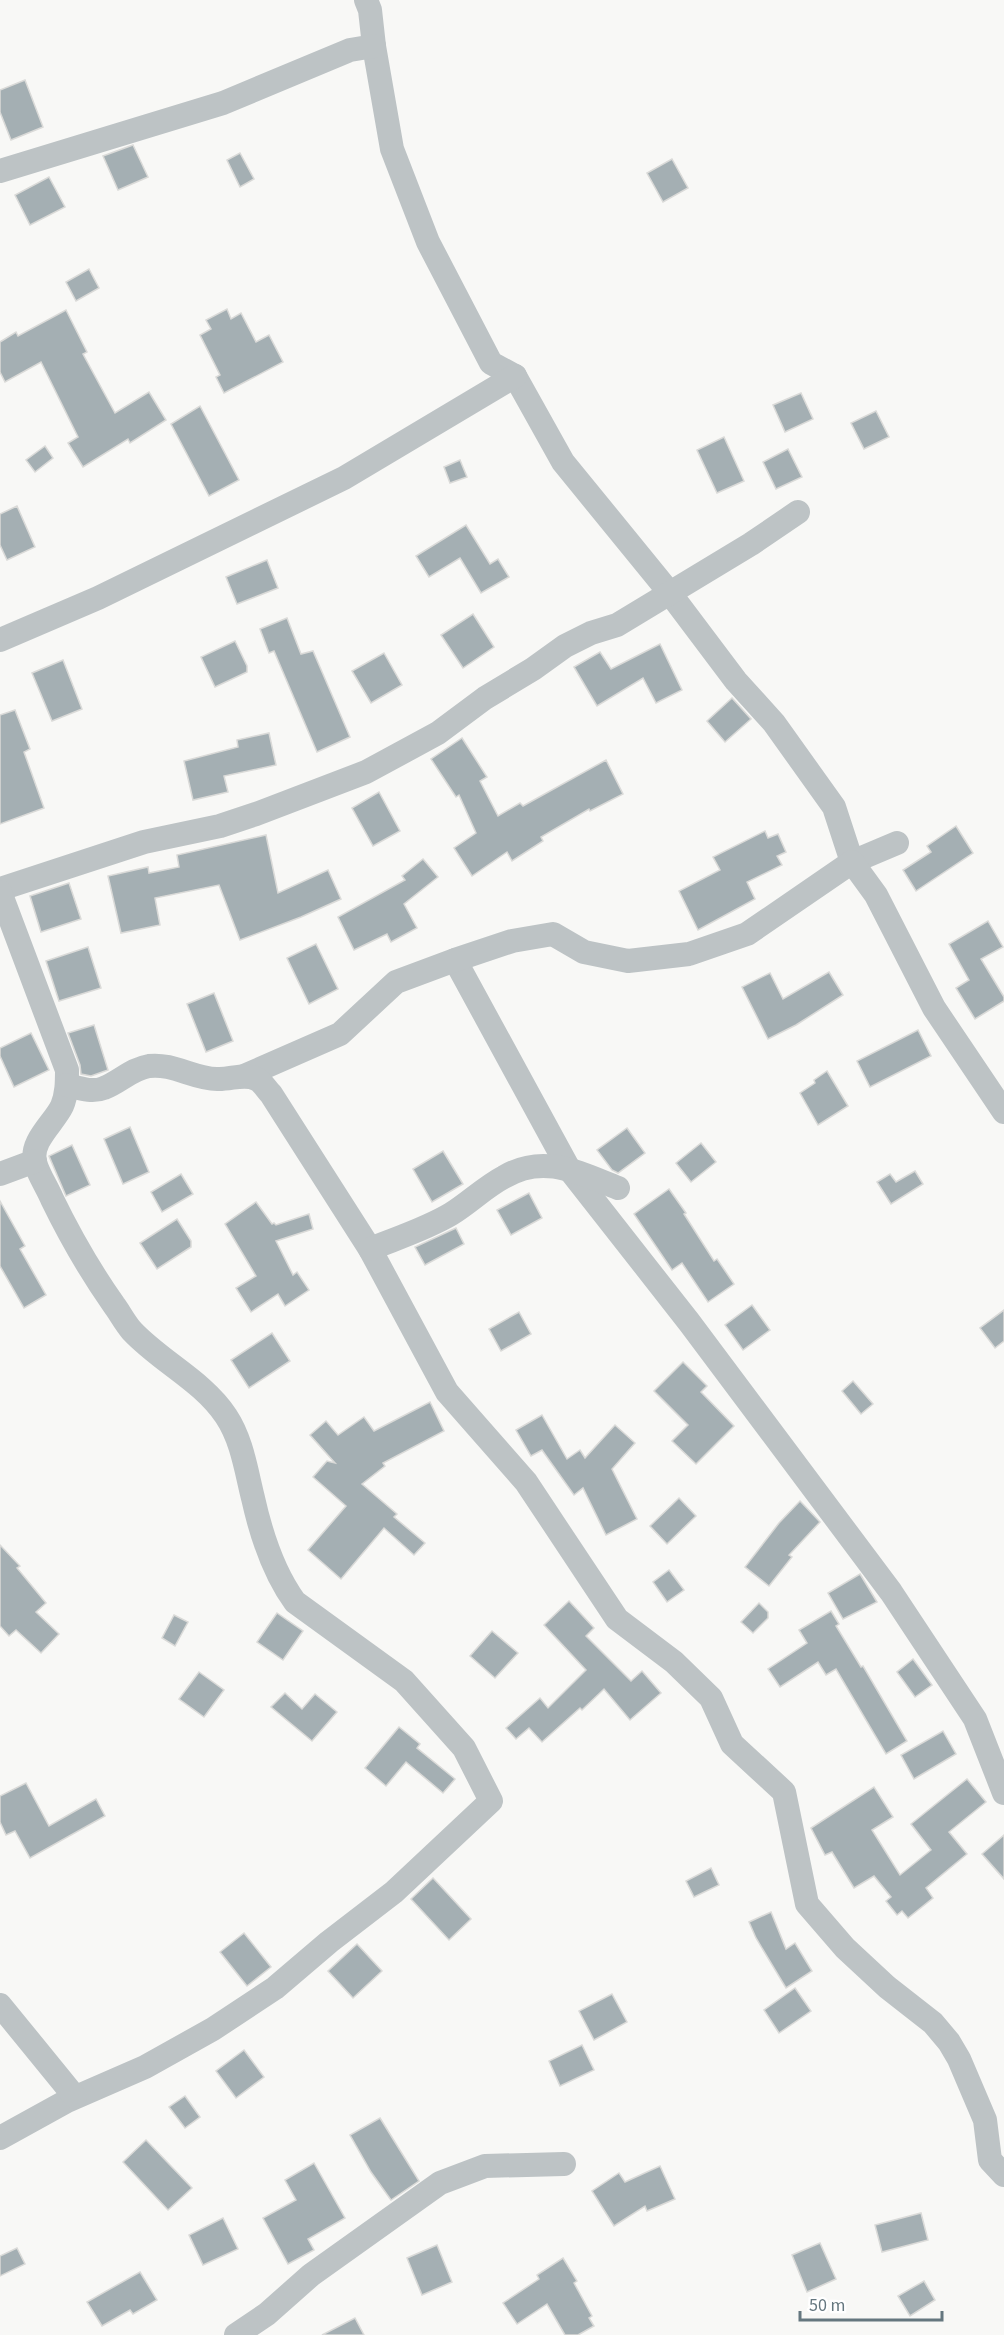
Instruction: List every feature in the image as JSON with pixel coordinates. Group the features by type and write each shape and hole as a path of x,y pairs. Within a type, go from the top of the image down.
{"street":[{"path":"366,0 370,10 392,149 428,242 491,363 514,376 563,462 669,592 736,681 774,723 834,807 852,862 876,895 934,1008 1004,1112"},
{"path":"0,171 223,103 350,50 374,46"},
{"path":"0,640 98,598 344,478 514,376"},
{"path":"0,2138 75,2097 145,2067 213,2029 274,1988 394,1892 491,1802 464,1748 404,1681 295,1602 282,1585 255,1509 241,1446 227,1417 210,1396 177,1371 131,1330 71,1237 35,1161 35,1152 41,1138 62,1106 67,1085 67,1070 0,891 144,842 229,823 366,772 438,734 485,698 533,669 565,645 616,625 751,544 798,512"},
{"path":"67,1085 86,1090 103,1089 132,1071 151,1066 178,1069 198,1077 219,1079 244,1076 340,1034 396,982 513,941 553,934 584,952 628,961 689,954 747,934 852,862 897,843"},
{"path":"455,960 569,1169 689,1322 891,1592 975,1719 1004,1793"},
{"path":"244,1076 258,1080 271,1094 370,1250 447,1392 526,1482 617,1619 674,1662 711,1698 732,1744 784,1792 807,1904 845,1948 887,1987 933,2023 949,2042 985,2121 990,2160 1004,2175"},
{"path":"0,1174 35,1161"},
{"path":"370,1250 450,1214 504,1177 525,1167 552,1165 569,1169 618,1188"},
{"path":"0,2005 75,2097"},
{"path":"236,2335 267,2314 311,2275 440,2183 485,2166 564,2164"}],"building":[{"path":"25,80 43,127 11,140 0,112 0,90"},
{"path":"133,145 148,177 118,190 103,156"},
{"path":"240,153 254,179 240,187 227,160"},
{"path":"672,159 688,188 663,202 647,173"},
{"path":"49,177 65,207 30,225 15,195"},
{"path":"89,269 99,288 76,301 66,282"},
{"path":"227,309 231,319 241,313 256,342 269,335 283,362 224,393 216,377 220,375 200,335 211,329 206,320"},
{"path":"66,310 87,352 83,354 115,413 149,392 166,420 130,443 128,439 83,467 68,443 78,437 41,362 5,382 0,372 0,342 16,332 18,336"},
{"path":"801,393 813,419 785,432 773,405"},
{"path":"200,406 239,480 209,496 171,424"},
{"path":"876,411 889,437 864,449 851,423"},
{"path":"724,437 744,481 717,493 697,450"},
{"path":"45,446 53,458 35,472 26,460"},
{"path":"788,449 802,477 776,489 763,462"},
{"path":"460,460 467,477 450,483 444,467"},
{"path":"17,506 35,547 7,560 0,545 0,514"},
{"path":"466,525 490,564 498,559 509,577 481,593 460,558 429,577 416,556"},
{"path":"267,560 278,588 237,604 226,577"},
{"path":"473,614 494,647 463,668 441,635"},
{"path":"287,618 301,654 313,651 350,737 317,752 274,651 269,653 260,629"},
{"path":"235,641 247,666 247,672 215,687 201,657"},
{"path":"660,644 682,690 656,703 643,678 597,706 574,667 600,652 611,669"},
{"path":"384,653 402,685 371,703 352,671"},
{"path":"63,660 82,709 52,721 32,673"},
{"path":"732,698 751,719 725,742 707,721"},
{"path":"15,710 30,749 24,752 44,808 0,824 0,715"},
{"path":"269,733 276,765 224,776 228,792 193,800 184,761 238,747 237,740"},
{"path":"462,738 487,777 480,781 498,816 520,803 523,806 606,760 623,794 590,811 589,809 541,837 543,841 512,861 507,852 472,876 454,848 476,833 459,795 456,797 431,759"},
{"path":"379,792 400,831 373,846 352,808"},
{"path":"956,826 973,853 916,891 903,870 931,852 927,846"},
{"path":"765,831 768,838 778,834 786,852 777,856 782,865 747,882 755,899 698,930 679,891 720,870 713,857"},
{"path":"266,835 278,893 328,870 341,899 240,940 219,885 155,898 160,925 121,933 108,876 148,867 149,873 179,867 177,855"},
{"path":"423,859 438,877 404,904 417,928 391,942 387,934 354,950 338,917 405,880 402,876"},
{"path":"69,883 81,919 41,932 30,896"},
{"path":"988,921 1003,947 981,959 1004,997 1004,1001 975,1019 956,988 969,980 949,944"},
{"path":"316,944 338,989 309,1004 287,958"},
{"path":"88,947 101,988 59,1001 46,961"},
{"path":"829,972 843,995 796,1025 768,1039 742,987 770,973 783,999"},
{"path":"214,993 233,1041 206,1052 187,1004"},
{"path":"94,1025 108,1070 91,1076 81,1074 68,1033"},
{"path":"918,1030 931,1056 870,1087 857,1061"},
{"path":"31,1033 49,1070 14,1087 0,1056 0,1048"},
{"path":"827,1071 848,1106 818,1125 800,1093"},
{"path":"130,1127 149,1172 123,1184 104,1139"},
{"path":"627,1128 645,1153 618,1173 612,1170 597,1150"},
{"path":"701,1143 716,1162 691,1182 676,1163"},
{"path":"72,1145 90,1185 66,1196 49,1156"},
{"path":"443,1151 463,1184 432,1202 413,1169"},
{"path":"915,1171 923,1184 891,1204 877,1182 890,1174 896,1182"},
{"path":"181,1174 193,1194 162,1212 151,1192"},
{"path":"669,1189 714,1261 717,1259 734,1284 708,1302 682,1263 672,1270 634,1214"},
{"path":"529,1193 542,1218 511,1235 497,1210"},
{"path":"0,1201 25,1246 20,1249 46,1295 24,1308 0,1266"},
{"path":"256,1202 272,1224 276,1225 309,1214 313,1229 276,1241 293,1275 297,1272 309,1290 285,1306 278,1294 251,1312 236,1288 256,1276 225,1224"},
{"path":"177,1219 191,1241 191,1247 157,1269 140,1243"},
{"path":"456,1228 464,1244 425,1265 415,1247"},
{"path":"752,1305 770,1330 743,1350 725,1325"},
{"path":"1004,1310 1004,1341 995,1348 980,1328"},
{"path":"519,1312 531,1334 501,1351 489,1329"},
{"path":"272,1333 290,1361 249,1388 231,1360"},
{"path":"683,1362 707,1386 701,1392 734,1426 696,1464 672,1441 688,1425 654,1391"},
{"path":"853,1381 873,1404 861,1414 842,1391"},
{"path":"430,1402 444,1431 383,1463 385,1466 362,1484 397,1514 394,1517 425,1543 414,1555 384,1528 341,1579 308,1550 346,1506 313,1477 327,1461 335,1463 310,1435 326,1421 338,1435 364,1417 374,1431"},
{"path":"542,1415 567,1459 580,1450 585,1458 615,1425 635,1443 612,1469 637,1519 606,1535 583,1488 574,1495 542,1450 531,1456 516,1430"},
{"path":"679,1498 696,1516 667,1544 650,1526"},
{"path":"800,1501 820,1522 789,1555 792,1557 769,1586 745,1567 779,1523"},
{"path":"0,1545 20,1566 17,1568 46,1603 36,1612 59,1634 41,1653 16,1630 9,1636 0,1626"},
{"path":"669,1570 684,1590 667,1602 653,1582"},
{"path":"860,1574 877,1602 843,1619 828,1593"},
{"path":"569,1601 594,1628 586,1636 631,1681 642,1671 661,1693 630,1720 604,1689 542,1742 529,1728 516,1739 506,1728 540,1698 548,1708 586,1670 544,1625"},
{"path":"759,1603 768,1612 768,1618 753,1633 741,1622"},
{"path":"831,1611 839,1624 836,1626 861,1667 863,1666 907,1741 886,1754 836,1669 826,1675 818,1662 780,1687 768,1669 807,1643 799,1630"},
{"path":"277,1613 303,1631 283,1660 257,1642"},
{"path":"174,1615 188,1622 175,1646 162,1638"},
{"path":"492,1631 518,1653 495,1678 470,1656"},
{"path":"913,1659 932,1685 915,1697 897,1672"},
{"path":"199,1672 224,1690 204,1717 179,1699"},
{"path":"285,1693 302,1709 315,1694 337,1712 312,1741 271,1707"},
{"path":"399,1727 420,1744 417,1748 455,1779 443,1793 406,1762 386,1786 365,1768"},
{"path":"943,1731 956,1754 914,1779 901,1755"},
{"path":"967,1779 986,1802 949,1832 967,1854 926,1888 933,1898 908,1918 902,1911 897,1915 886,1901 891,1897 874,1876 854,1888 832,1852 825,1855 811,1828 874,1787 893,1817 872,1830 900,1875 931,1850 911,1824"},
{"path":"26,1783 49,1826 96,1799 105,1816 30,1858 15,1831 6,1835 0,1822 0,1796"},
{"path":"1004,1835 1004,1879 982,1854"},
{"path":"711,1868 719,1885 694,1897 686,1881"},
{"path":"433,1878 471,1919 449,1940 411,1899"},
{"path":"771,1912 786,1949 795,1943 812,1971 786,1988 749,1922"},
{"path":"244,1933 271,1967 247,1986 220,1952"},
{"path":"357,1944 382,1971 353,1998 328,1971"},
{"path":"795,1988 811,2011 779,2033 764,2010"},
{"path":"612,1994 627,2022 594,2040 579,2011"},
{"path":"582,2045 594,2070 560,2086 549,2061"},
{"path":"244,2050 264,2077 236,2098 216,2071"},
{"path":"185,2096 200,2117 185,2128 169,2107"},
{"path":"380,2118 419,2181 391,2200 371,2172 350,2135"},
{"path":"146,2140 192,2188 168,2210 123,2162"},
{"path":"314,2163 345,2218 308,2239 314,2250 288,2264 263,2218 296,2200 285,2180"},
{"path":"660,2166 675,2199 647,2211 645,2206 614,2226 592,2191 619,2173 625,2182"},
{"path":"921,2213 928,2240 882,2252 875,2225"},
{"path":"223,2218 238,2249 203,2265 189,2235"},
{"path":"820,2243 836,2279 807,2292 792,2255"},
{"path":"437,2245 452,2282 422,2295 407,2258"},
{"path":"17,2248 25,2264 0,2276 0,2256"},
{"path":"563,2258 577,2281 574,2283 592,2316 589,2318 594,2326 578,2335 565,2335 547,2304 517,2324 503,2303 539,2279 537,2275"},
{"path":"140,2272 157,2300 133,2314 130,2310 102,2326 87,2302"},
{"path":"924,2281 935,2300 910,2316 898,2296"},
{"path":"355,2318 364,2335 322,2335"}]}
